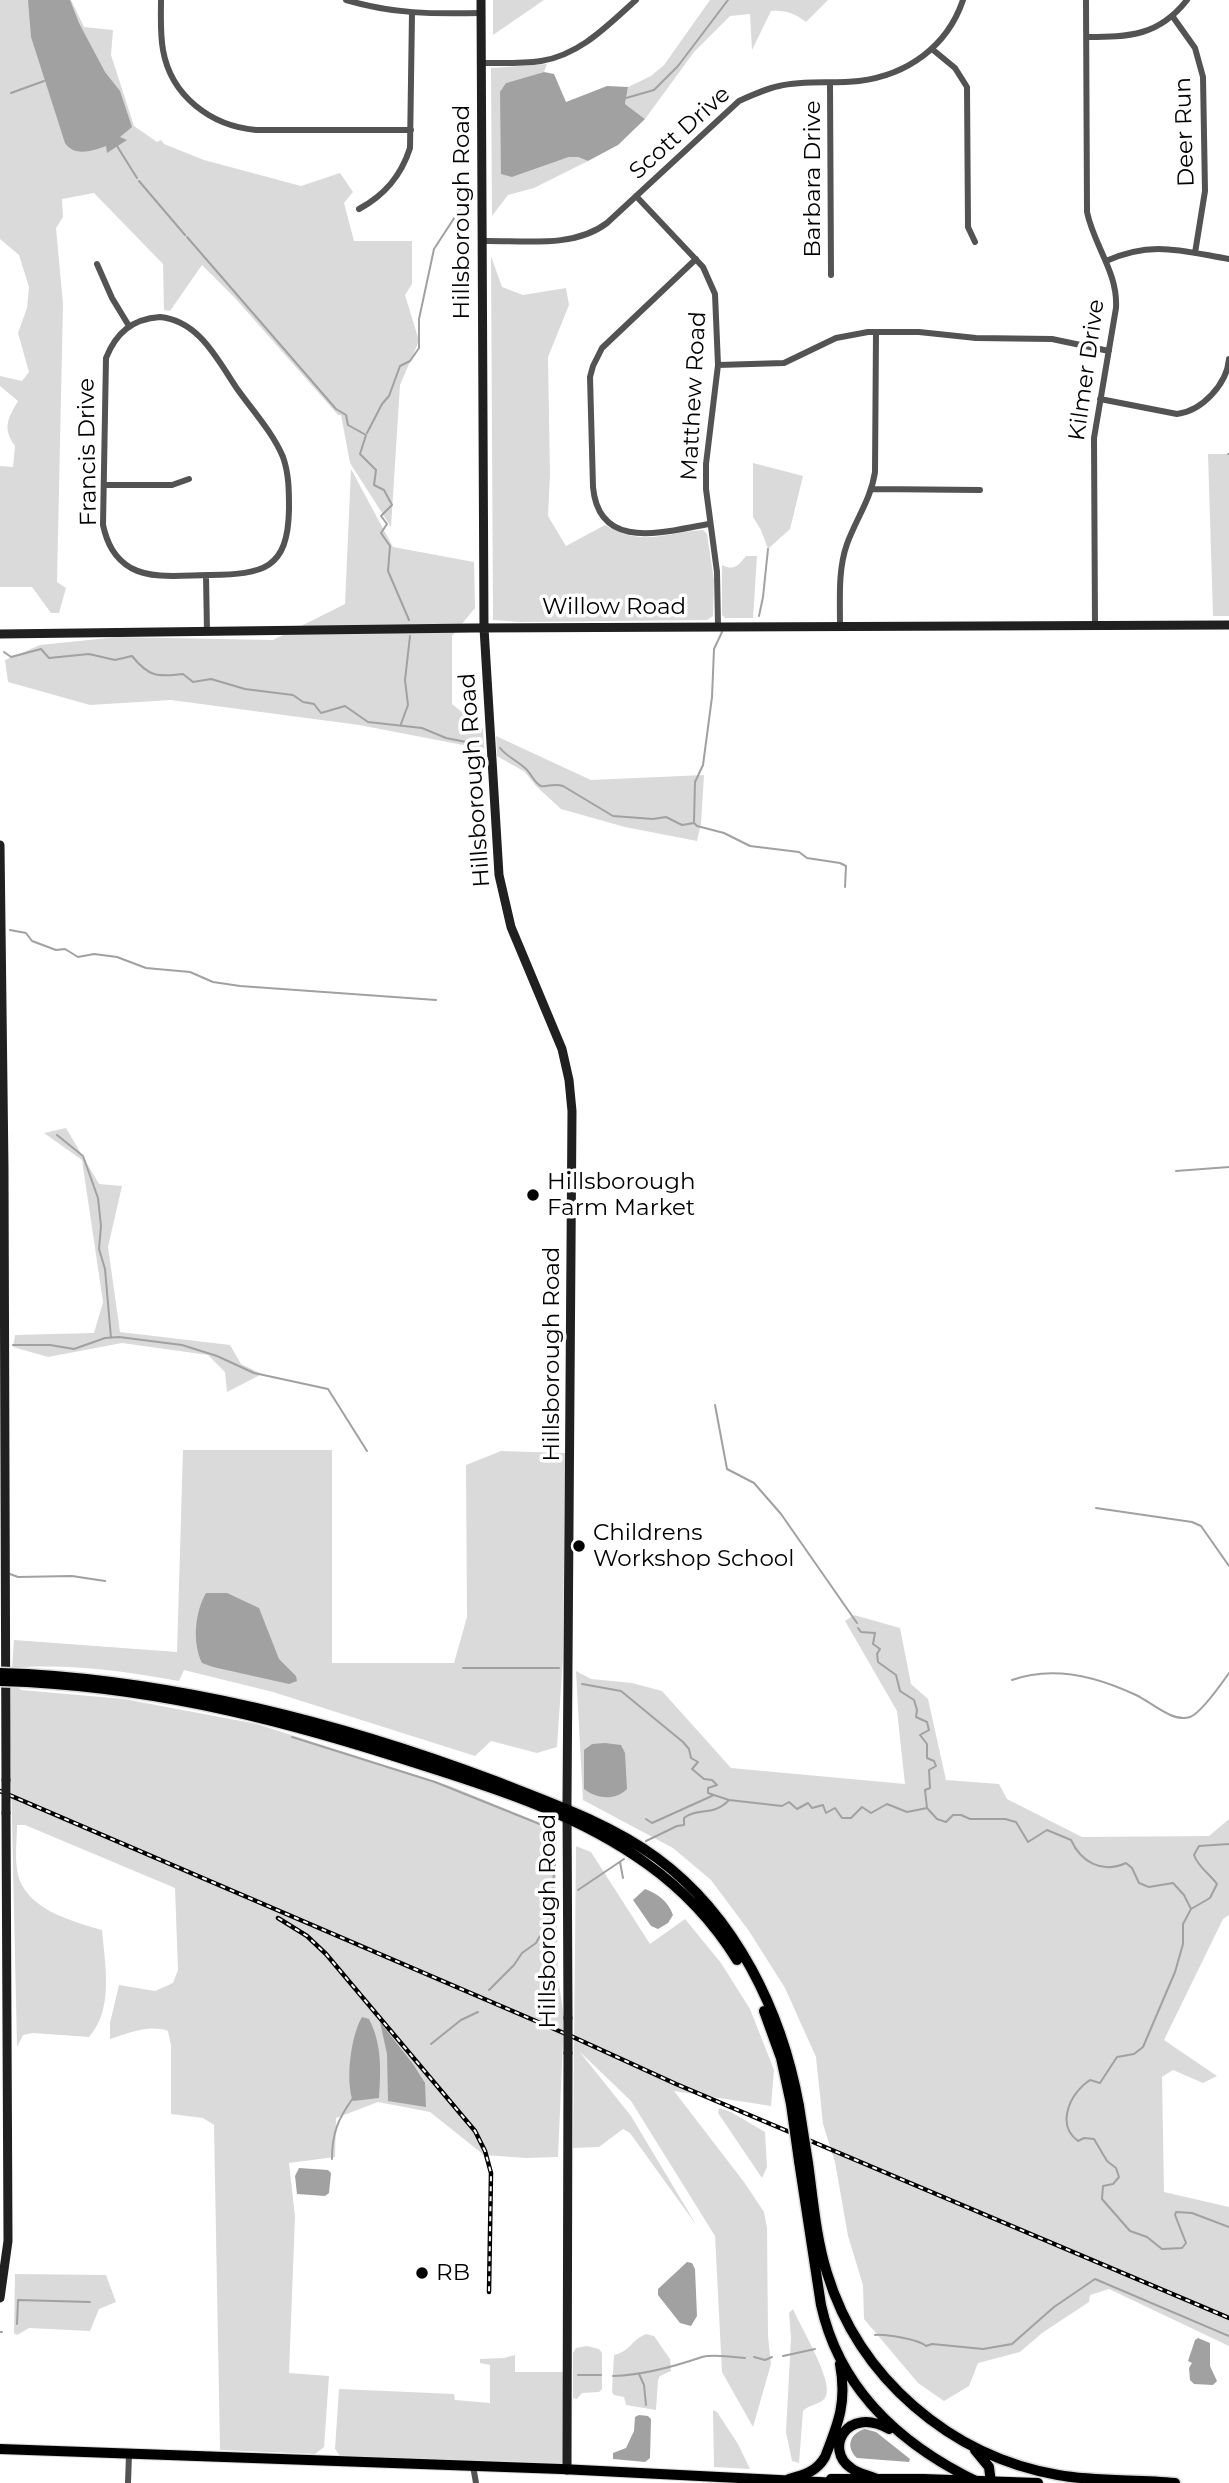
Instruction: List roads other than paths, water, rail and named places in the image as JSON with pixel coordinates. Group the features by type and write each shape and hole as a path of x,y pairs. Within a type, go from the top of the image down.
{"highway":[{"path":"0,1673 27,1678 134,1684 244,1704 358,1734 405,1749 567,1813 656,1871 684,1895 719,1934 747,1975 761,2002 795,2105 824,2321 839,2357 867,2398 900,2435"},
{"path":"0,1681 27,1678"},
{"path":"804,2162 824,2263 839,2307 869,2359 906,2400 946,2432 973,2448 1018,2465 1059,2476 1175,2483"},
{"path":"789,2479 810,2473 825,2457 843,2406 844,2386 839,2357"},
{"path":"877,2479 849,2467 840,2454 841,2437 851,2426 866,2420 878,2423 928,2455 985,2482 989,2467 973,2448"}],"main road":[{"path":"0,2449 567,2470 670,2479 877,2479 1038,2483"},
{"path":"816,2480 838,2483"}],"street":[{"path":"161,0 161,38 169,72 189,100 216,120 235,127 256,130 411,130"},
{"path":"346,0 382,10 412,13 481,13"},
{"name":"Hillsborough Road","path":"481,0 484,628 501,889 511,927 562,1049 571,1096 567,2470"},
{"path":"481,63 541,61 560,56 584,44 636,0"},
{"name":"Scott Drive","path":"481,241 567,240 582,237 607,223 739,101 779,86 860,81 885,76 911,65 932,49 955,18 963,0"},
{"name":"Kilmer Drive","path":"1086,0 1087,212 1107,261 1116,293 1095,427 1092,481 1095,625"},
{"path":"1087,37 1136,35 1173,17 1187,0"},
{"path":"359,209 386,190 399,174 410,148 412,13"},
{"name":"Deer Run","path":"1173,17 1195,48 1203,77 1205,191 1195,253"},
{"path":"932,49 954,68 967,86 968,227 975,242"},
{"name":"Barbara Drive","path":"830,83 831,275"},
{"name":"Matthew Road","path":"636,196 696,259 708,275 715,294 718,365 706,464 706,489 718,572 718,626"},
{"path":"1107,261 1147,248 1229,259"},
{"path":"696,259 602,348 597,357 590,388 593,487 596,502 604,517 631,534 709,524"},
{"path":"97,264 112,298 129,326"},
{"name":"Francis Drive","path":"147,318 167,318 184,324 198,334 276,445 285,465 289,485 288,530 280,554 268,565 253,572 206,575 147,574 121,561 111,548 105,533 104,367 110,347 129,326 147,318"},
{"path":"839,625 839,587 844,555 856,522 873,489 876,332"},
{"path":"718,365 784,363 836,338 876,332 1052,340 1109,351"},
{"path":"1100,399 1177,414 1185,413 1204,403 1217,387 1229,359"},
{"path":"104,485 172,485 189,480"},
{"path":"873,489 981,490"},
{"path":"206,575 207,632"},
{"name":"Willow Road","path":"0,634 839,625 1229,625"},
{"path":"0,845 4,1157 4,2066 8,2241 0,2298"},
{"path":"128,2483 129,2454"},
{"path":"473,2466 476,2483"}],"waterway":[{"path":"626,98 654,90 678,66 728,0"},
{"path":"11,93 44,81"},
{"path":"117,146 137,178"},
{"path":"139,181 185,235"},
{"path":"367,433 389,396 400,366 410,361 419,348 419,319 434,249 464,203"},
{"path":"187,237 336,409 346,415 348,425 366,435 360,454 376,470 374,485 384,490 392,505 381,516 387,524 381,533 390,546 388,571 409,620"},
{"path":"759,616 768,549"},
{"path":"694,822 695,782 703,765 712,697 714,649 722,632"},
{"path":"401,724 408,705 405,680 410,636"},
{"path":"4,652 11,657 41,649 49,658 89,654 115,660 132,656 143,668 154,674 183,674 193,682 211,679 245,689 293,695 303,702 314,704 321,713 345,706 368,722 422,728 446,738 481,745"},
{"path":"500,748 526,769 539,785 563,786 613,816 653,819 666,817 682,825 694,823 724,833 750,846 799,852 807,858 840,863 846,866 845,887"},
{"path":"10,930 26,933 32,941 56,950 65,949 78,957 94,954 117,957 146,968 190,972 213,982 436,1000"},
{"path":"57,1135 83,1156 98,1198 101,1226 99,1249 105,1269 111,1338"},
{"path":"1176,1171 1229,1167"},
{"path":"13,1345 50,1345 74,1349 105,1338 119,1337 182,1345 217,1356 254,1373 328,1389 367,1451"},
{"path":"715,1405 727,1469 754,1483 781,1514 857,1623"},
{"path":"1096,1508 1192,1522 1201,1526 1229,1566"},
{"path":"10,1574 18,1577 72,1576 105,1581"},
{"path":"858,1628 861,1632 875,1633 873,1644 880,1649 877,1654 878,1662 896,1675 900,1691 914,1700 916,1717 927,1722 929,1730 920,1735 927,1744 927,1758 934,1761 936,1766 929,1770 930,1788 925,1790 927,1808"},
{"path":"463,1668 559,1668"},
{"path":"1012,1680 1043,1673 1091,1678 1142,1698 1169,1715 1183,1718 1200,1710 1229,1673"},
{"path":"582,1684 621,1691 683,1742 689,1749 691,1758 698,1762 692,1769 717,1785 708,1788 708,1793 729,1800 782,1806 789,1802 797,1809 808,1803 812,1808 823,1805 826,1813 835,1808 842,1818 851,1818 862,1807 871,1813 887,1804 907,1812 927,1808 937,1819 946,1822 953,1815 970,1819 1005,1819 1016,1822 1028,1842 1047,1830 1071,1840 1080,1854 1093,1864 1109,1867 1126,1863 1132,1868 1139,1883 1149,1887 1173,1883 1184,1895 1191,1909"},
{"path":"292,1737 435,1782 552,1829 556,1848 553,1910"},
{"path":"646,1819 652,1823 714,1795"},
{"path":"646,1841 684,1825 684,1818 689,1815 717,1808 729,1800"},
{"path":"1229,1844 1199,1846 1194,1855 1217,1884 1210,1898 1191,1909 1183,1924 1183,1944 1175,1972 1143,2047 1134,2054 1117,2057 1100,2083 1090,2080 1083,2085 1072,2100 1067,2117 1071,2134 1078,2141 1084,2138 1094,2139 1107,2161 1116,2168 1119,2177 1113,2184 1103,2186 1102,2199 1130,2231 1147,2237 1162,2249 1182,2248 1186,2243 1176,2212 1192,2213 1229,2227"},
{"path":"578,1890 624,1859"},
{"path":"620,1862 623,1878"},
{"path":"489,1990 522,1953 536,1943 549,1914 557,1906"},
{"path":"431,2044 461,2020 478,2012"},
{"path":"332,2159 337,2127 353,2098"},
{"path":"875,2335 916,2341 926,2346 932,2344 983,2349 1012,2344 1054,2307 1095,2279 1229,2336"},
{"path":"17,2324 18,2300 90,2302"},
{"path":"783,2356 815,2349"},
{"path":"613,2376 658,2370 707,2356 745,2358"},
{"path":"754,2357 765,2360 772,2357"},
{"path":"639,2374 644,2385 646,2405"},
{"path":"578,2375 601,2375"}],"railway":[{"path":"0,1791 573,2037 676,2084 1229,2318"},
{"path":"278,1918 307,1936 326,1954 475,2131 485,2151 491,2173 489,2292"}],"place":[{"name":"Hillsborough Farm Market","path":"533,1195"},
{"name":"Childrens Workshop School","path":"579,1546"},
{"name":"RB","path":"422,2273"}]}
